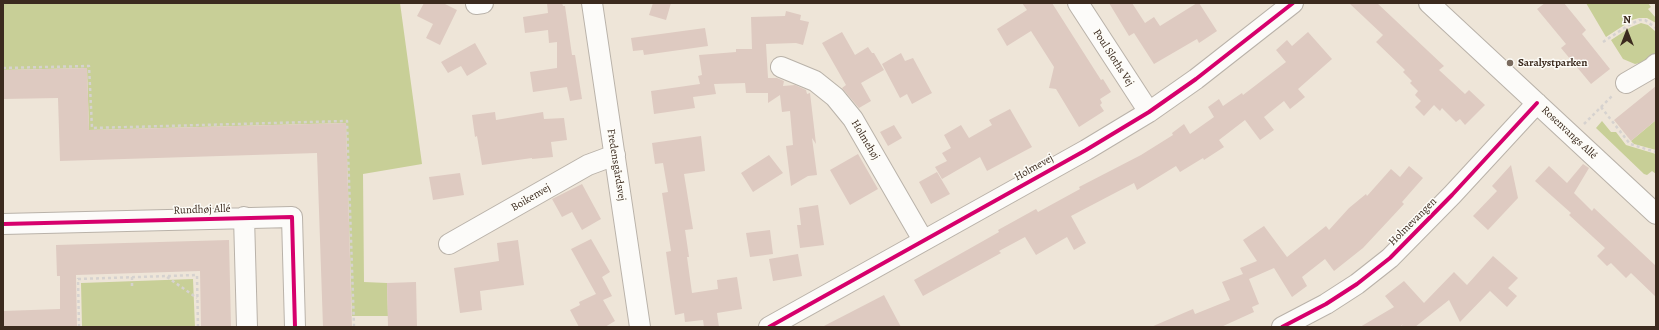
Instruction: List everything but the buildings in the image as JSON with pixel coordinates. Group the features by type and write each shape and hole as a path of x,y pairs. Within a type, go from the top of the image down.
{"street":[{"name":"Fredensgårdsvej","path":"592,3 640,327"},
{"name":"Poul Sloths Vej","path":"1078,3 1149,112"},
{"name":"Holmevej","path":"768,327 1086,150 1149,112 1196,80 1293,3"},
{"name":"Rosenvangs Allé","path":"1429,3 1656,214"},
{"path":"1626,82 1652,68 1656,64"},
{"name":"Holmehøj","path":"781,67 815,81 835,97 853,119 923,240"},
{"name":"Holmevangen","path":"1282,327 1326,304 1357,284 1390,258 1452,195 1537,103"},
{"name":"Boikenvej","path":"449,244 588,165 615,155"},
{"name":"Rundhøj Allé","path":"3,224 292,217 295,327"},
{"name":"Rundhøj Allé","path":"244,218 247,327"}],"path":[{"path":"1603,42 1639,20 1645,20 1656,28"},
{"path":"3,68 89,66 92,128 347,121 354,327"},
{"path":"1572,135 1626,82"},
{"path":"1601,107 1630,144 1656,152"},
{"path":"79,327 78,279 197,275 198,327"},
{"path":"166,276 197,298"},
{"path":"132,277 132,288"}],"green space":[{"path":"3,3 400,3 422,164 363,174 364,282 387,283 388,316 352,316 346,123 89,130 87,68 3,70"},
{"path":"1586,3 1648,3 1651,7 1648,9 1656,18 1656,23 1647,18 1639,18 1632,20 1606,37"},
{"path":"1641,23 1648,25 1656,32 1656,54 1644,62 1635,64 1623,59 1611,40 1631,27"},
{"path":"1656,120 1656,150 1634,144 1631,141"},
{"path":"1602,121 1611,132 1616,132 1626,145 1656,154 1656,174 1652,171 1647,175 1644,174 1596,128"},
{"path":"193,279 195,327 82,327 81,283"}],"cycle path":[{"path":"769,327 1086,150 1149,112 1196,79 1293,3"},
{"path":"1282,327 1326,304 1357,284 1390,258 1452,195 1537,103"},
{"path":"3,224 292,217 295,327"}],"place":[{"name":"Saralystparken","path":"1510,63"}]}
